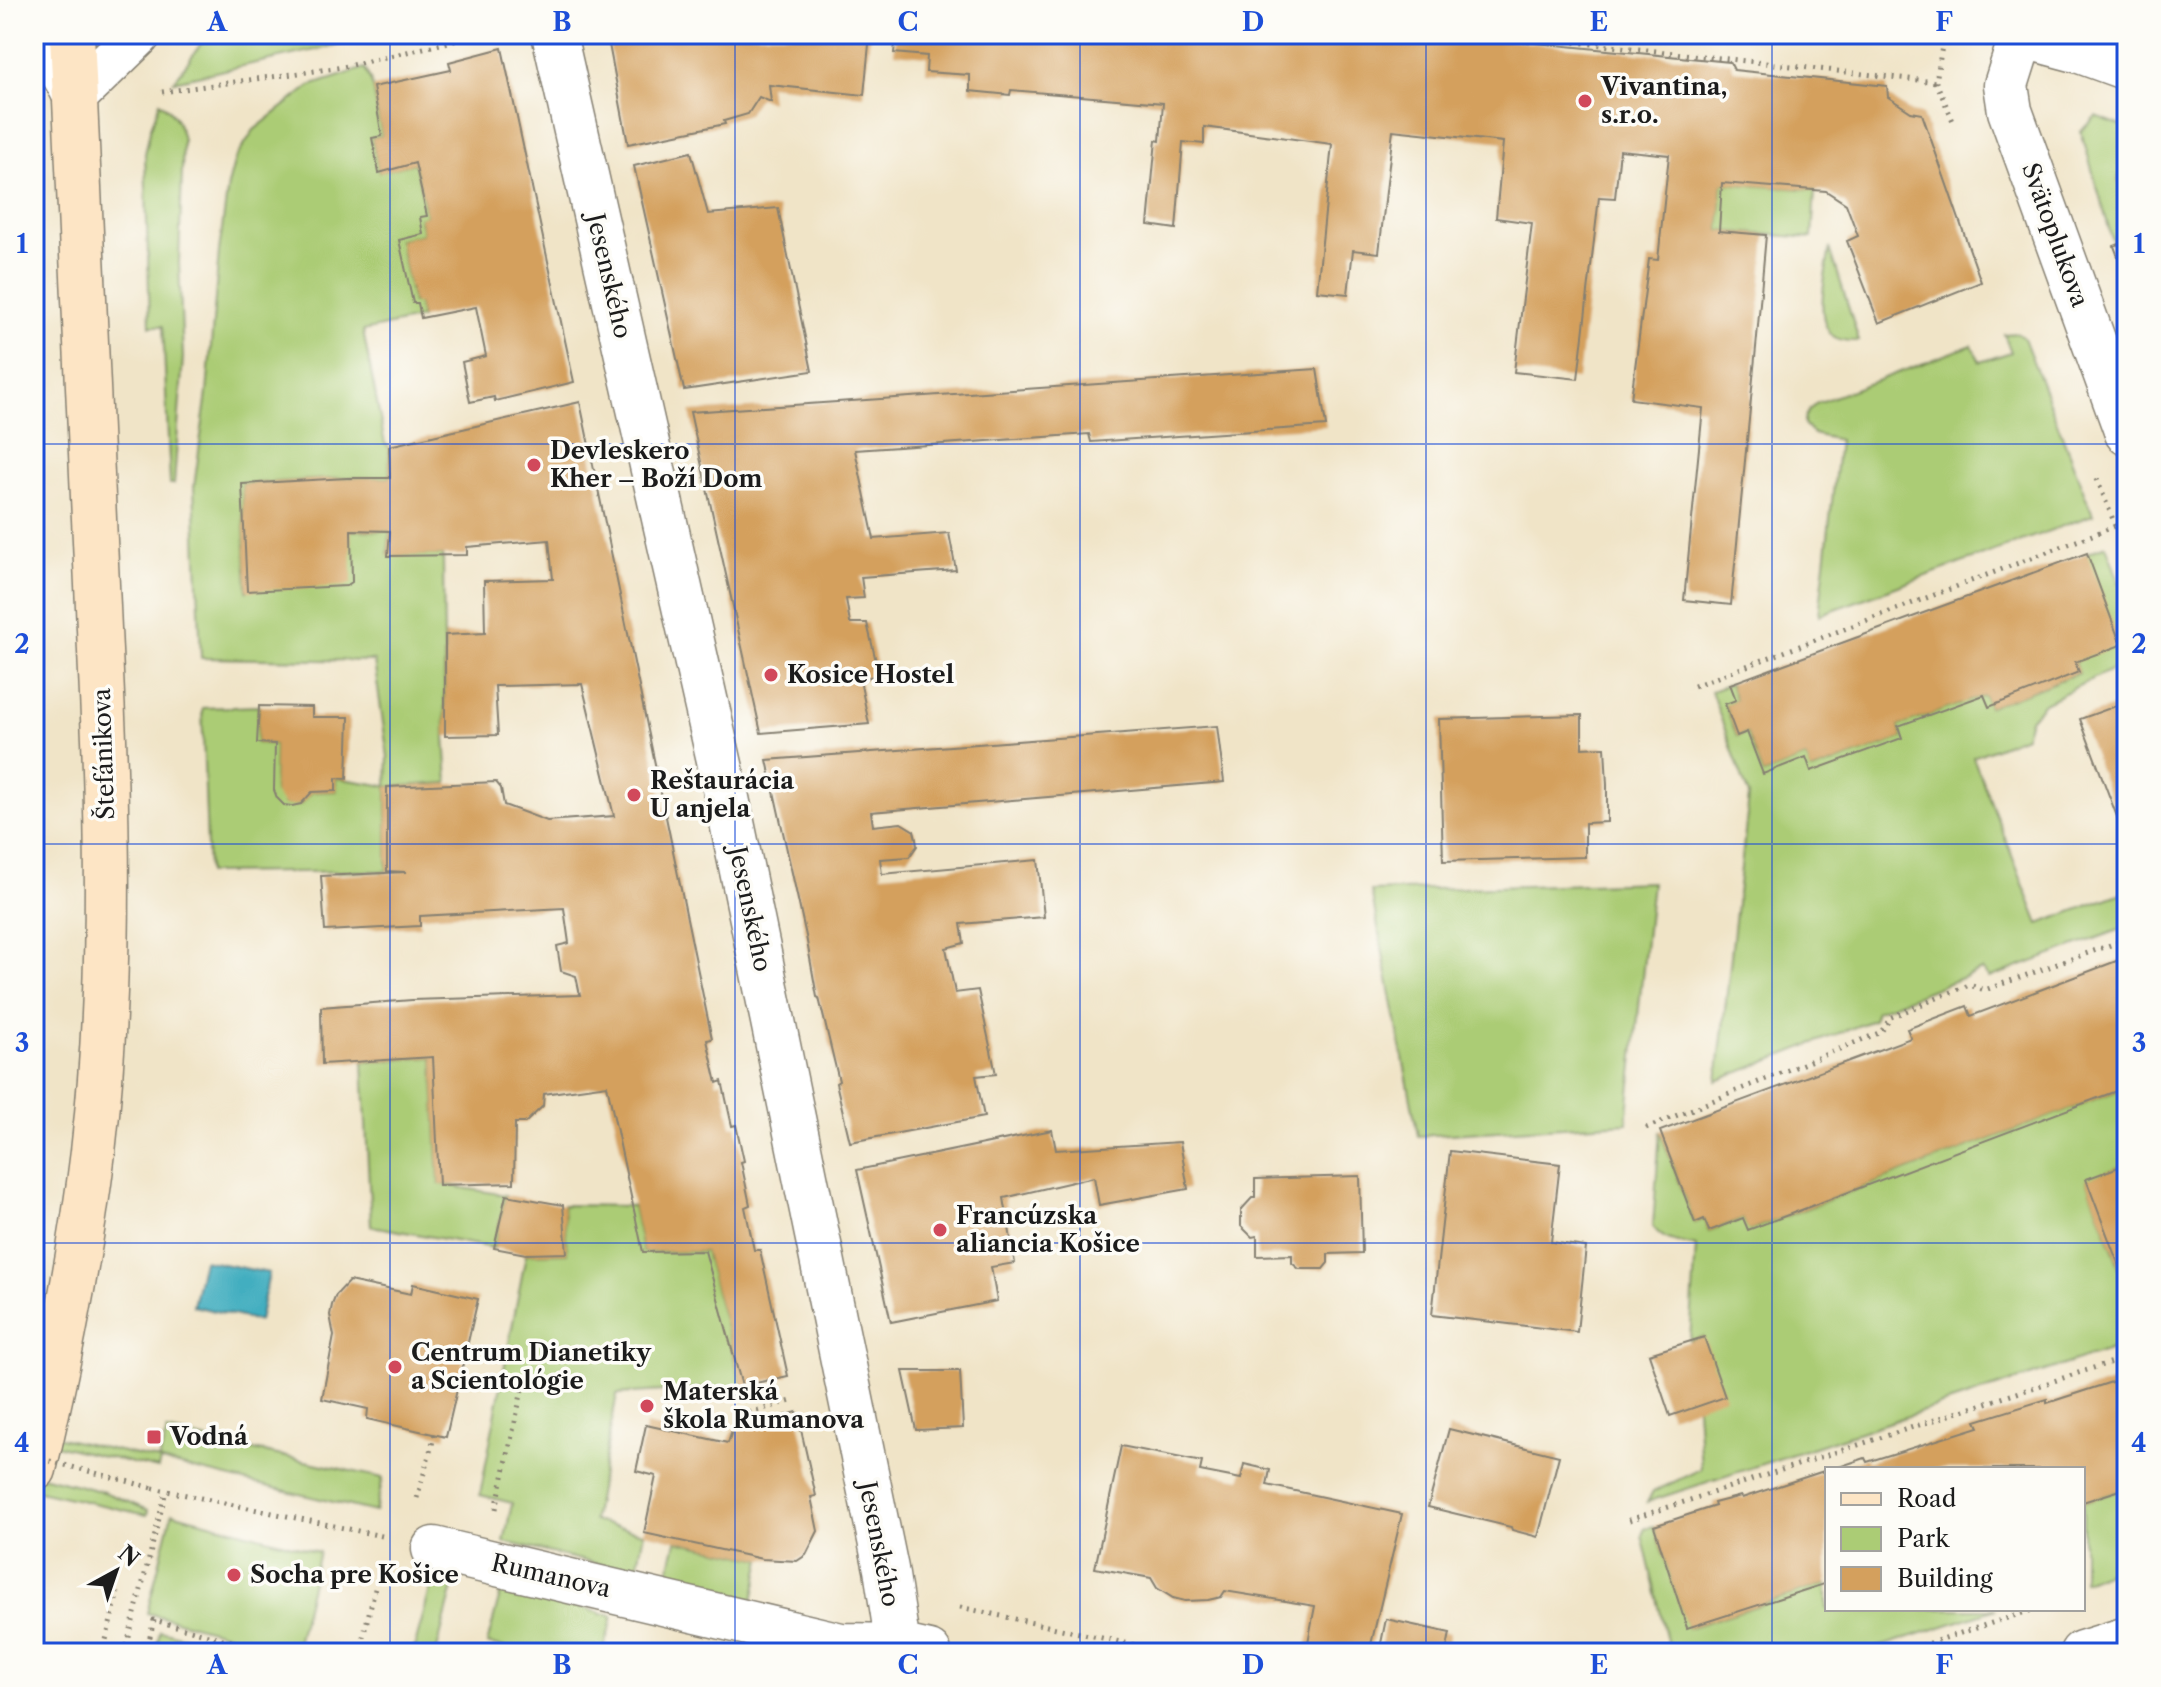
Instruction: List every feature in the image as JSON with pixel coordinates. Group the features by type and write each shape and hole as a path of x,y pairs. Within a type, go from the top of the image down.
{"street":[{"name":"Štefánikova","path":"34,1469 63,1339 81,1238 100,1067 106,941 108,840 72,34"},
{"path":"34,50 54,60 65,72 75,96 139,34"},
{"name":"Jesenského","path":"554,34 721,769 880,1539 913,1650"},
{"path":"2020,35 2127,68"},
{"name":"Svätoplukova","path":"2020,35 2006,85 2010,111 2127,433"},
{"name":"Rumanova","path":"421,1546 841,1645 913,1650"},
{"path":"2082,1653 2127,1639"}],"path":[{"path":"75,96 164,92 343,67 483,34"},
{"path":"1503,34 1936,82"},
{"path":"1694,686 2116,526"},
{"path":"1646,1128 1881,1032 1891,1017 1969,985 1985,990 2127,939"},
{"path":"1629,1520 2127,1357"},
{"path":"485,1561 524,1381"},
{"path":"734,1417 808,1396"},
{"path":"34,1457 166,1491 421,1546 419,1486 435,1434"},
{"path":"125,1653 166,1491"},
{"path":"359,1653 388,1538"},
{"path":"106,1653 103,1652 118,1592"},
{"path":"1899,1653 2029,1611"},
{"path":"146,1653 154,1620 253,1650 274,1653"}],"green space":[{"path":"208,34 389,34 174,81"},
{"path":"365,68 373,87 382,136 372,138 379,172 415,163 427,216 420,218 423,234 399,240 413,303 418,303 421,318 363,331 385,444 389,446 390,478 242,484 247,591 351,530 390,531 388,555 443,555 448,783 387,787 387,871 208,873 202,708 259,706 257,743 275,744 274,790 284,805 301,804 312,792 336,791 336,778 387,786 388,757 374,661 201,658 194,487 207,393 219,251 228,185 235,159 254,130 310,86"},
{"path":"160,102 176,119 183,141 179,263 183,357 174,484 170,484 163,326 150,326 145,154"},
{"path":"2096,116 2127,128 2127,167 2118,180 2125,192 2127,241 2114,246 2081,131"},
{"path":"1722,183 1815,190 1812,238 1719,231"},
{"path":"1830,248 1859,341 1842,340 1833,336 1827,328 1822,307"},
{"path":"2018,333 2024,338 2093,515 1819,615 1839,440 1813,434 1804,425 1808,412 1817,403 1972,345 1980,362 2011,352 2004,334"},
{"path":"2106,545 2127,604 2127,662 2044,703 2030,719 2025,736 1973,757 2039,924 2127,891 2127,927 1989,978 1982,970 1876,1011 1873,1020 1717,1081 1749,796 1711,691 1730,684 1736,700 1725,705 1737,736 1747,732 1763,774 1806,757 1812,771 1902,738 1898,726 1984,695 1989,707 2079,673 2075,662 2087,553"},
{"path":"1652,882 1627,1123 1418,1136 1371,891"},
{"path":"433,1057 439,1184 506,1195 494,1248 371,1226 363,1062"},
{"path":"2127,1087 2127,1164 2087,1180 2127,1288 2127,1344 1647,1502 1653,1492 1701,1469 1697,1407 1703,1337 1690,1341 1696,1246 1666,1238 1653,1226 1660,1131 1695,1223 1704,1219 1709,1231 1743,1218 1749,1230"},
{"path":"563,1205 633,1206 643,1252 705,1251 742,1386 617,1394 593,1521 644,1533 636,1573 504,1542 512,1503 480,1495 526,1254 567,1253"},
{"path":"167,1431 383,1478 375,1512 160,1461 158,1469 34,1440 34,1432 159,1460"},
{"path":"34,1474 104,1492 148,1510 147,1515 34,1490"},
{"path":"2127,1488 2127,1566 2085,1580 2085,1501"},
{"path":"172,1513 319,1552 295,1652 147,1613"},
{"path":"1654,1526 1688,1628 1825,1584 1825,1611 1990,1611 1861,1653 1670,1653 1642,1535 1645,1528"},
{"path":"676,1541 762,1559 753,1600 667,1580"},
{"path":"434,1575 455,1580 436,1653 413,1653"},
{"path":"502,1587 613,1616 603,1653 529,1653 487,1644"},
{"path":"160,1631 245,1652 155,1653"}],"water":[{"path":"203,1260 269,1273 259,1321 193,1306"}],"building":[{"path":"607,34 870,34 864,95 769,85 771,102 759,97 748,114 724,121 725,124 628,144"},
{"path":"896,34 1444,34 1730,62 1734,70 1887,86 1888,97 1911,112 1922,114 1981,282 1879,323 1847,241 1858,236 1846,204 1826,191 1722,183 1719,231 1766,235 1757,337 1731,605 1684,600 1703,408 1631,399 1649,259 1658,260 1669,155 1620,150 1615,198 1599,197 1578,379 1514,372 1532,223 1496,218 1503,142 1393,130 1379,253 1353,250 1348,294 1317,291 1332,144 1204,127 1204,144 1183,142 1176,229 1148,225 1156,140 1160,141 1163,103 1011,90 1010,95 970,91 970,75 926,72 927,56 894,53"},
{"path":"502,48 574,382 495,401 494,397 470,402 462,362 486,356 476,307 421,318 418,303 413,303 399,240 423,234 420,217 427,216 415,163 379,173 372,138 382,136 373,87 451,70 449,62"},
{"path":"691,152 708,214 778,208 812,371 684,390 634,166"},
{"path":"2127,166 2127,194 2118,180"},
{"path":"2127,241 2127,280 2114,246"},
{"path":"1317,369 1326,426 1091,442 1089,434 855,450 874,539 949,533 956,570 861,577 864,598 846,599 850,623 867,623 879,674 860,680 869,724 761,733 690,412"},
{"path":"580,402 712,1039 707,1040 717,1083 722,1081 732,1126 736,1125 750,1205 745,1207 754,1250 760,1250 788,1376 742,1386 705,1251 643,1252 607,1085 544,1094 543,1106 525,1123 515,1123 514,1183 439,1185 433,1057 322,1064 321,1007 412,1000 580,995 576,976 561,971 557,946 569,943 564,908 420,916 420,926 325,931 321,876 406,872 387,871 387,787 496,782 501,788 504,805 547,821 614,816 582,684 495,686 498,735 445,736 445,635 485,633 484,581 553,579 549,540 467,547 467,555 388,556 390,531 351,530 352,582 346,586 247,591 242,484 390,478 389,446"},
{"path":"2087,553 2121,645 2075,662 2079,672 1989,707 1984,695 1898,726 1902,738 1811,771 1806,757 1763,774 1747,732 1737,736 1725,704 1736,700 1730,684"},
{"path":"2127,702 2127,843 2080,719"},
{"path":"259,706 312,707 312,717 349,717 347,779 336,778 336,791 312,792 301,804 292,806 284,805 277,798 274,790 275,744 257,743"},
{"path":"1582,715 1582,748 1605,747 1607,785 1607,822 1585,823 1585,857 1443,861 1439,719"},
{"path":"1217,726 1224,782 871,812 873,826 901,823 914,831 916,839 917,846 909,857 880,859 882,874 1038,860 1044,917 961,924 964,943 946,948 955,993 978,990 996,1074 976,1076 984,1117 850,1142 767,760"},
{"path":"2127,957 2127,1087 1748,1230 1743,1218 1709,1231 1704,1219 1695,1223 1660,1131 1911,1038 1907,1029 1967,1006 1971,1016"},
{"name":"Francúzska aliancia Košice","path":"1052,1130 1056,1150 1180,1142 1188,1189 1099,1205 1094,1177 1004,1198 1015,1263 991,1267 997,1301 891,1322 857,1170"},
{"path":"1450,1151 1560,1164 1551,1242 1586,1247 1577,1332 1432,1315"},
{"path":"2127,1164 2127,1287 2086,1179"},
{"path":"1360,1176 1362,1253 1328,1254 1328,1263 1323,1269 1299,1269 1292,1263 1292,1255 1257,1256 1257,1236 1252,1237 1241,1226 1241,1210 1255,1198 1255,1179"},
{"path":"506,1195 563,1205 567,1253 526,1254 494,1248"},
{"name":"Centrum Dianetiky a Scientológie","path":"349,1281 411,1294 413,1284 478,1299 446,1437 367,1419 368,1409 322,1399 334,1336 330,1315 332,1305 336,1295"},
{"path":"1704,1337 1725,1397 1670,1416 1649,1354"},
{"path":"903,1371 960,1371 963,1428 916,1430"},
{"path":"2127,1377 2127,1488 2085,1501 2085,1467 1839,1467 1865,1458 1867,1462 1979,1427 1976,1421 2047,1399 2047,1403"},
{"path":"797,1412 816,1496 811,1497 818,1531 806,1555 797,1561 762,1559 644,1533 656,1476 636,1471 646,1425 728,1443 732,1431"},
{"path":"1449,1429 1559,1456 1538,1537 1512,1530 1511,1527 1428,1507"},
{"path":"1121,1446 1202,1462 1200,1471 1241,1479 1244,1464 1270,1470 1267,1485 1402,1514 1369,1653 1306,1653 1315,1606 1225,1591 1221,1597 1185,1601 1157,1588 1151,1578 1095,1568"},
{"path":"1825,1471 1825,1584 1687,1628 1654,1526 1715,1506 1714,1503 1742,1498"},
{"path":"1386,1619 1450,1633 1446,1653 1379,1653"}],"place":[{"name":"Vivantina, s.r.o.","path":"1585,101"},
{"name":"Devleskero Kher – Boží Dom","path":"534,465"},
{"name":"Kosice Hostel","path":"771,675"},
{"name":"Reštaurácia U anjela","path":"634,795"},
{"name":"Francúzska aliancia Košice","path":"940,1230"},
{"name":"Centrum Dianetiky a Scientológie","path":"395,1367"},
{"name":"Materská škola Rumanova","path":"647,1406"},
{"name":"Vodná","path":"154,1437"},
{"name":"Socha pre Košice","path":"234,1575"}]}
